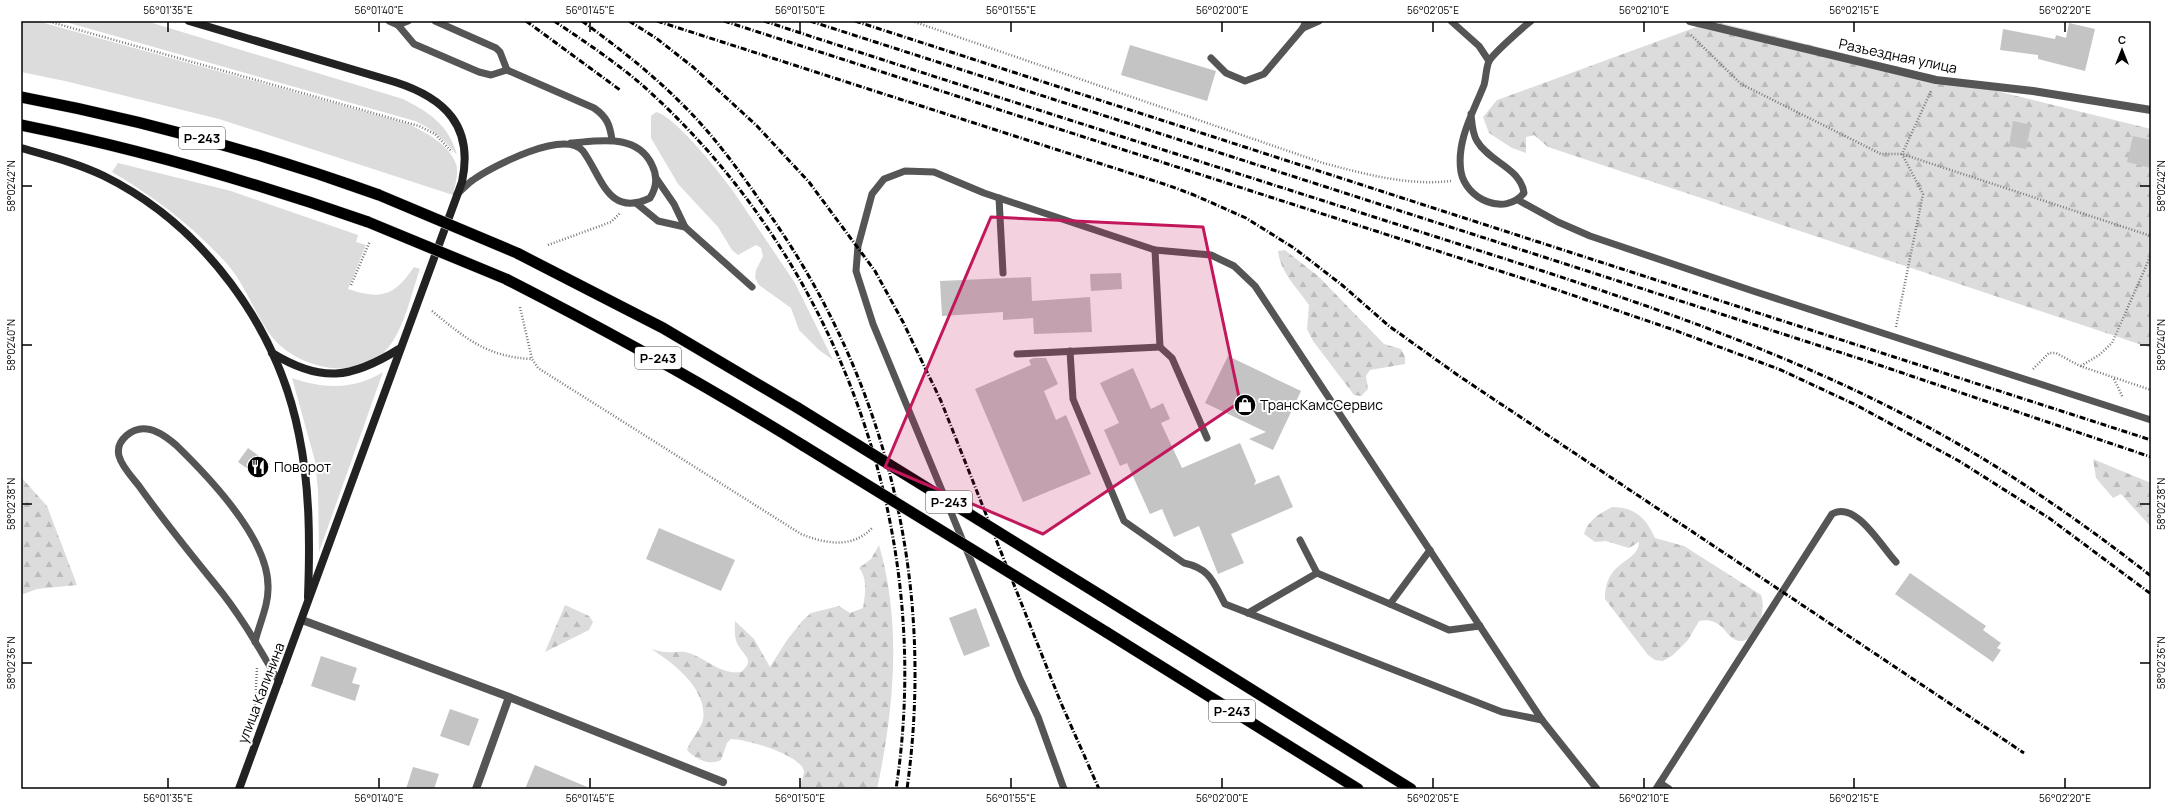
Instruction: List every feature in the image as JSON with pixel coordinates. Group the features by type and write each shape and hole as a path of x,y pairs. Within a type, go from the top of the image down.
{"highway":[{"name":"Р-243","path":"21,97 195,136 272,159 379,195 517,253 627,309 798,408 1411,789"},
{"name":"Р-243","path":"21,125 105,143 188,164 272,189 368,222 506,279 576,314 677,369 1106,632 1358,789"}],"main road":[{"name":"улица Калинина","path":"189,21 395,82 428,94 440,102 456,124 461,137 464,170 457,194 239,789"},
{"path":"21,148 80,166 104,177 132,193 174,224 201,248 232,285 250,313 272,353 292,410 304,460 309,517 307,606"},
{"path":"272,353 306,370 332,374 357,370 370,365 399,349"}],"street":[{"name":"Разъездная улица","path":"1690,21 1936,80 2033,90 2151,110"},
{"path":"302,620 509,697 723,782"},
{"path":"476,789 509,697"}],"lane":[{"path":"389,21 398,25 414,44 479,72 491,75 507,70 594,108 604,115 608,122 612,140"},
{"path":"398,25 408,21"},
{"path":"435,21 496,48 500,52 507,70"},
{"path":"1212,58 1226,73 1245,81 1264,74 1305,24 1319,21"},
{"path":"1451,21 1479,46 1489,61"},
{"path":"1471,114 1476,140 1490,156 1517,176 1523,185 1524,193 1518,200 1510,204 1492,203 1481,198 1463,180 1460,157 1465,133 1471,114 1484,84 1489,61 1531,21"},
{"path":"457,194 477,177 514,158 544,148 571,143 612,140 629,144 644,154 650,161 656,178 674,204 685,227 752,287"},
{"path":"571,143 578,145 584,151 610,195 622,202 636,203 650,198 655,186 656,178"},
{"path":"1064,789 1038,717 1020,679 876,331 856,271 858,246 872,194 884,179 904,171 934,172 999,198 1155,250 1211,255 1234,266 1256,286 1542,720 1597,789"},
{"path":"999,198 1003,273"},
{"path":"1518,200 1558,222 1590,236 1894,337 2151,420"},
{"path":"636,203 658,221 685,227"},
{"path":"1155,250 1160,347 1172,358 1207,438"},
{"path":"1017,354 1160,347"},
{"path":"1070,351 1073,399 1124,521 1184,563 1196,565 1207,572 1225,604 1502,712 1542,720"},
{"path":"256,642 268,586 264,564 251,536 233,507 218,488 172,442 149,429 131,432 125,437 119,449 119,455 123,464 228,602 256,642 279,682"},
{"path":"1669,789 1658,786 1832,514 1843,511 1854,516 1868,528 1896,562"},
{"path":"1300,540 1317,573 1450,630 1480,626"},
{"path":"1390,604 1430,550"},
{"path":"1248,613 1317,573"}],"path":[{"path":"47,21 419,126 435,134 453,154"},
{"path":"912,21 1323,163 1385,178 1416,182 1463,180"},
{"path":"1688,31 1741,84 1882,154 1902,154 2151,236"},
{"path":"1902,154 1936,80"},
{"path":"1894,337 1923,194 1902,154"},
{"path":"548,245 611,222"},
{"path":"351,285 370,241"},
{"path":"2080,366 2099,355 2112,343 2151,255"},
{"path":"520,307 532,359 538,368 801,534 824,542 848,542 858,539 873,527"},
{"path":"432,311 466,338 485,349 513,358 532,359"},
{"path":"2023,379 2049,353 2056,353 2080,366 2113,379 2151,390"},
{"path":"2113,379 2132,414"},
{"path":"254,707 257,685 256,642"}],"highlighted area":[{"path":"991,217 1203,227 1240,402 1043,534 885,467"}],"green space":[{"path":"21,21 37,21 409,124 423,131 443,145 453,157 457,171 453,195 219,119 65,81 21,72"},
{"path":"62,21 146,21 403,99 421,109 437,121 449,135 457,155 438,135 415,121"},
{"path":"1713,21 2151,129 2151,348 1548,147 1534,135 1526,137 1526,153 1512,148 1489,133 1483,117 1497,100"},
{"path":"656,112 674,123 697,146 733,191 795,283 833,360 819,350 799,330 791,308 759,285 755,278 756,270 763,256 761,248 756,245 738,255 732,250 718,227 678,184 651,138 651,116"},
{"path":"118,163 231,191 358,235 356,242 366,245 348,289 379,295 393,290 407,277 414,267 420,269 407,310 394,340 376,359 361,366 329,368 312,364 297,357 283,348 266,329 240,282 228,265 202,238 174,214 144,192 112,172"},
{"path":"1285,250 1318,276 1384,344 1401,349 1405,357 1405,364 1370,370 1366,376 1368,389 1361,396 1354,395 1313,341 1307,329 1309,305 1290,280 1282,266 1278,251"},
{"path":"383,372 319,552 318,491 315,461 292,378 315,384 338,386 361,382"},
{"path":"2093,459 2151,483 2151,527 2121,494 2113,498 2096,478"},
{"path":"21,477 47,506 77,585 37,589 21,595"},
{"path":"1612,507 1627,509 1639,515 1644,519 1655,538 1684,546 1761,595 1763,608 1762,615 1757,629 1752,635 1741,641 1736,640 1714,622 1708,620 1699,621 1688,640 1673,655 1663,661 1655,660 1648,655 1605,599 1606,586 1610,576 1615,569 1633,555 1639,542 1629,548 1606,541 1595,542 1584,534 1591,521"},
{"path":"879,545 891,605 893,667 888,729 877,789 799,789 804,771 801,765 784,754 772,749 738,740 731,739 727,743 721,760 716,762 702,761 690,753 687,750 703,720 703,709 700,698 688,678 670,662 651,649 665,652 686,652 721,669 741,672 748,664 748,661 736,641 735,621 754,639 770,667 787,640 803,620 811,613 839,606 850,613 863,608 865,582 859,568 871,559"},
{"path":"565,605 589,616 593,622 589,630 545,652"}],"building":[{"path":"2069,23 2095,29 2085,71 2038,59 2038,55 2000,50 2003,29 2055,39 2056,35 2066,38"},
{"path":"1130,45 1216,71 1207,101 1121,75"},
{"path":"2013,121 2031,125 2026,149 2009,146"},
{"path":"2133,136 2151,140 2151,168 2127,162"},
{"path":"1121,273 1122,289 1091,291 1090,274"},
{"path":"1031,277 1032,301 1090,297 1092,332 1034,334 1033,318 1003,320 1003,312 942,316 940,281"},
{"path":"1228,356 1301,391 1273,450 1249,439 1266,432 1205,403"},
{"path":"1034,358 1046,358 1058,384 1044,391 1056,420 1066,415 1091,474 1023,502 975,389 1031,365 1029,360"},
{"path":"1133,368 1151,409 1163,403 1170,419 1161,423 1182,468 1240,443 1256,481 1254,485 1279,475 1293,507 1231,534 1244,563 1218,574 1199,526 1174,537 1162,509 1150,514 1127,463 1120,466 1104,430 1119,423 1100,383"},
{"path":"248,448 270,464 260,478 238,462"},
{"path":"659,528 735,560 721,591 646,559"},
{"path":"1910,573 1986,626 1983,630 2001,643 1997,648 2001,650 1993,662 1895,594"},
{"path":"976,608 990,646 964,656 949,618"},
{"path":"321,656 357,668 352,683 360,685 355,701 311,686"},
{"path":"450,709 479,719 469,746 440,736"},
{"path":"535,765 592,789 525,789"},
{"path":"413,767 439,774 434,789 406,789"}],"railway":[{"path":"526,21 620,90"},
{"path":"554,21 610,59 641,84 710,154 770,231 819,315 857,404 885,498 901,594 905,691 896,789"},
{"path":"582,21 657,80 692,114 714,139 763,205 806,271 841,339 870,410 892,483 907,557 914,634 914,711 907,789"},
{"path":"629,21 656,38 693,67 757,126 809,182 875,271 903,322 941,401 1061,703 1099,789"},
{"path":"657,21 1170,186 1246,218 1294,248 1342,285 1389,326 1459,376 2024,753"},
{"path":"724,21 1537,283 1674,330 1781,370 1856,405 1959,461 2049,518 2151,594"},
{"path":"764,21 990,95 1573,281 1641,304 1775,355 1841,384 1938,432 2032,490 2151,576"},
{"path":"810,21 1867,361 2151,457"},
{"path":"855,21 2151,440"}],"place":[{"name":"ТрансКамсСервис","path":"1245,405"},
{"name":"Поворот","path":"258,467"}]}
